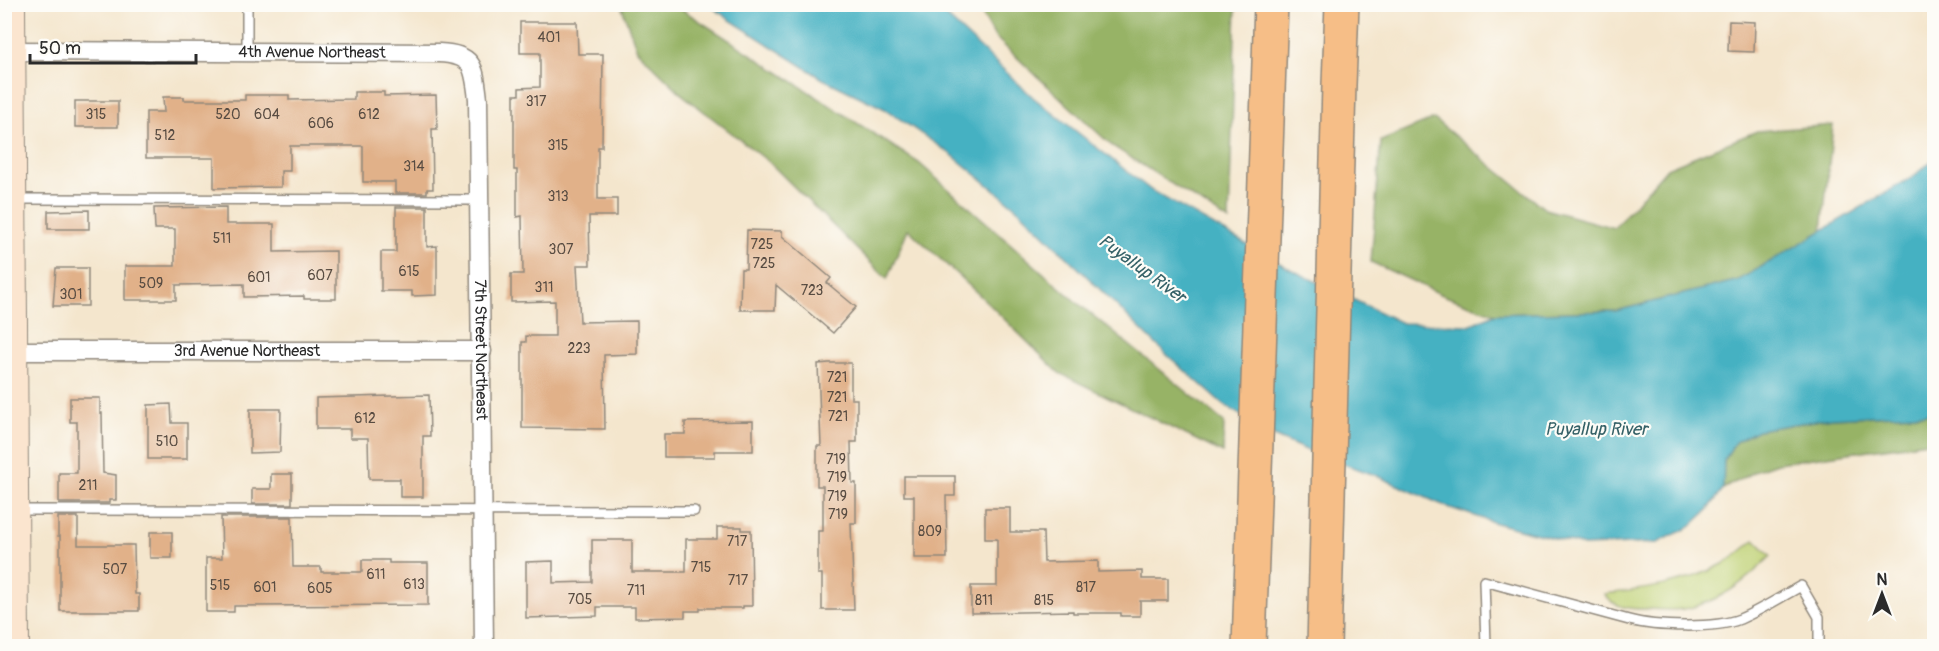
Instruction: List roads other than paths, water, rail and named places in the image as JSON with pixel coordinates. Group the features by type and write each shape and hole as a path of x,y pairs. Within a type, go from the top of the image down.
{"highway":[{"path":"1249,646 1271,4"},
{"path":"1324,646 1342,4"}],"street":[{"path":"12,4 9,172 13,199 16,646"},
{"name":"4th Avenue Northeast","path":"12,51 439,53 456,54 466,58"},
{"name":"7th Street Northeast","path":"466,58 475,75 478,99 484,646"},
{"name":"3rd Avenue Northeast","path":"15,351 482,351"}],"lane":[{"path":"247,4 247,52"},
{"path":"13,199 480,200"},
{"path":"16,510 694,511"},
{"path":"1486,646 1484,581 1629,621 1665,625 1711,625 1739,619 1801,586 1819,617 1819,646"}],"water":[{"name":"Puyallup River","path":"709,5 934,5 1034,98 1152,191 1292,270 1402,323 1469,325 1495,314 1616,311 1739,280 1914,176 1934,159 1934,413 1832,418 1758,430 1735,442 1724,460 1723,489 1708,510 1690,527 1657,543 1584,546 1492,522 1445,506 1375,475 1276,437 1224,405 1166,354 1020,211 952,155 885,109 823,79"}]}
